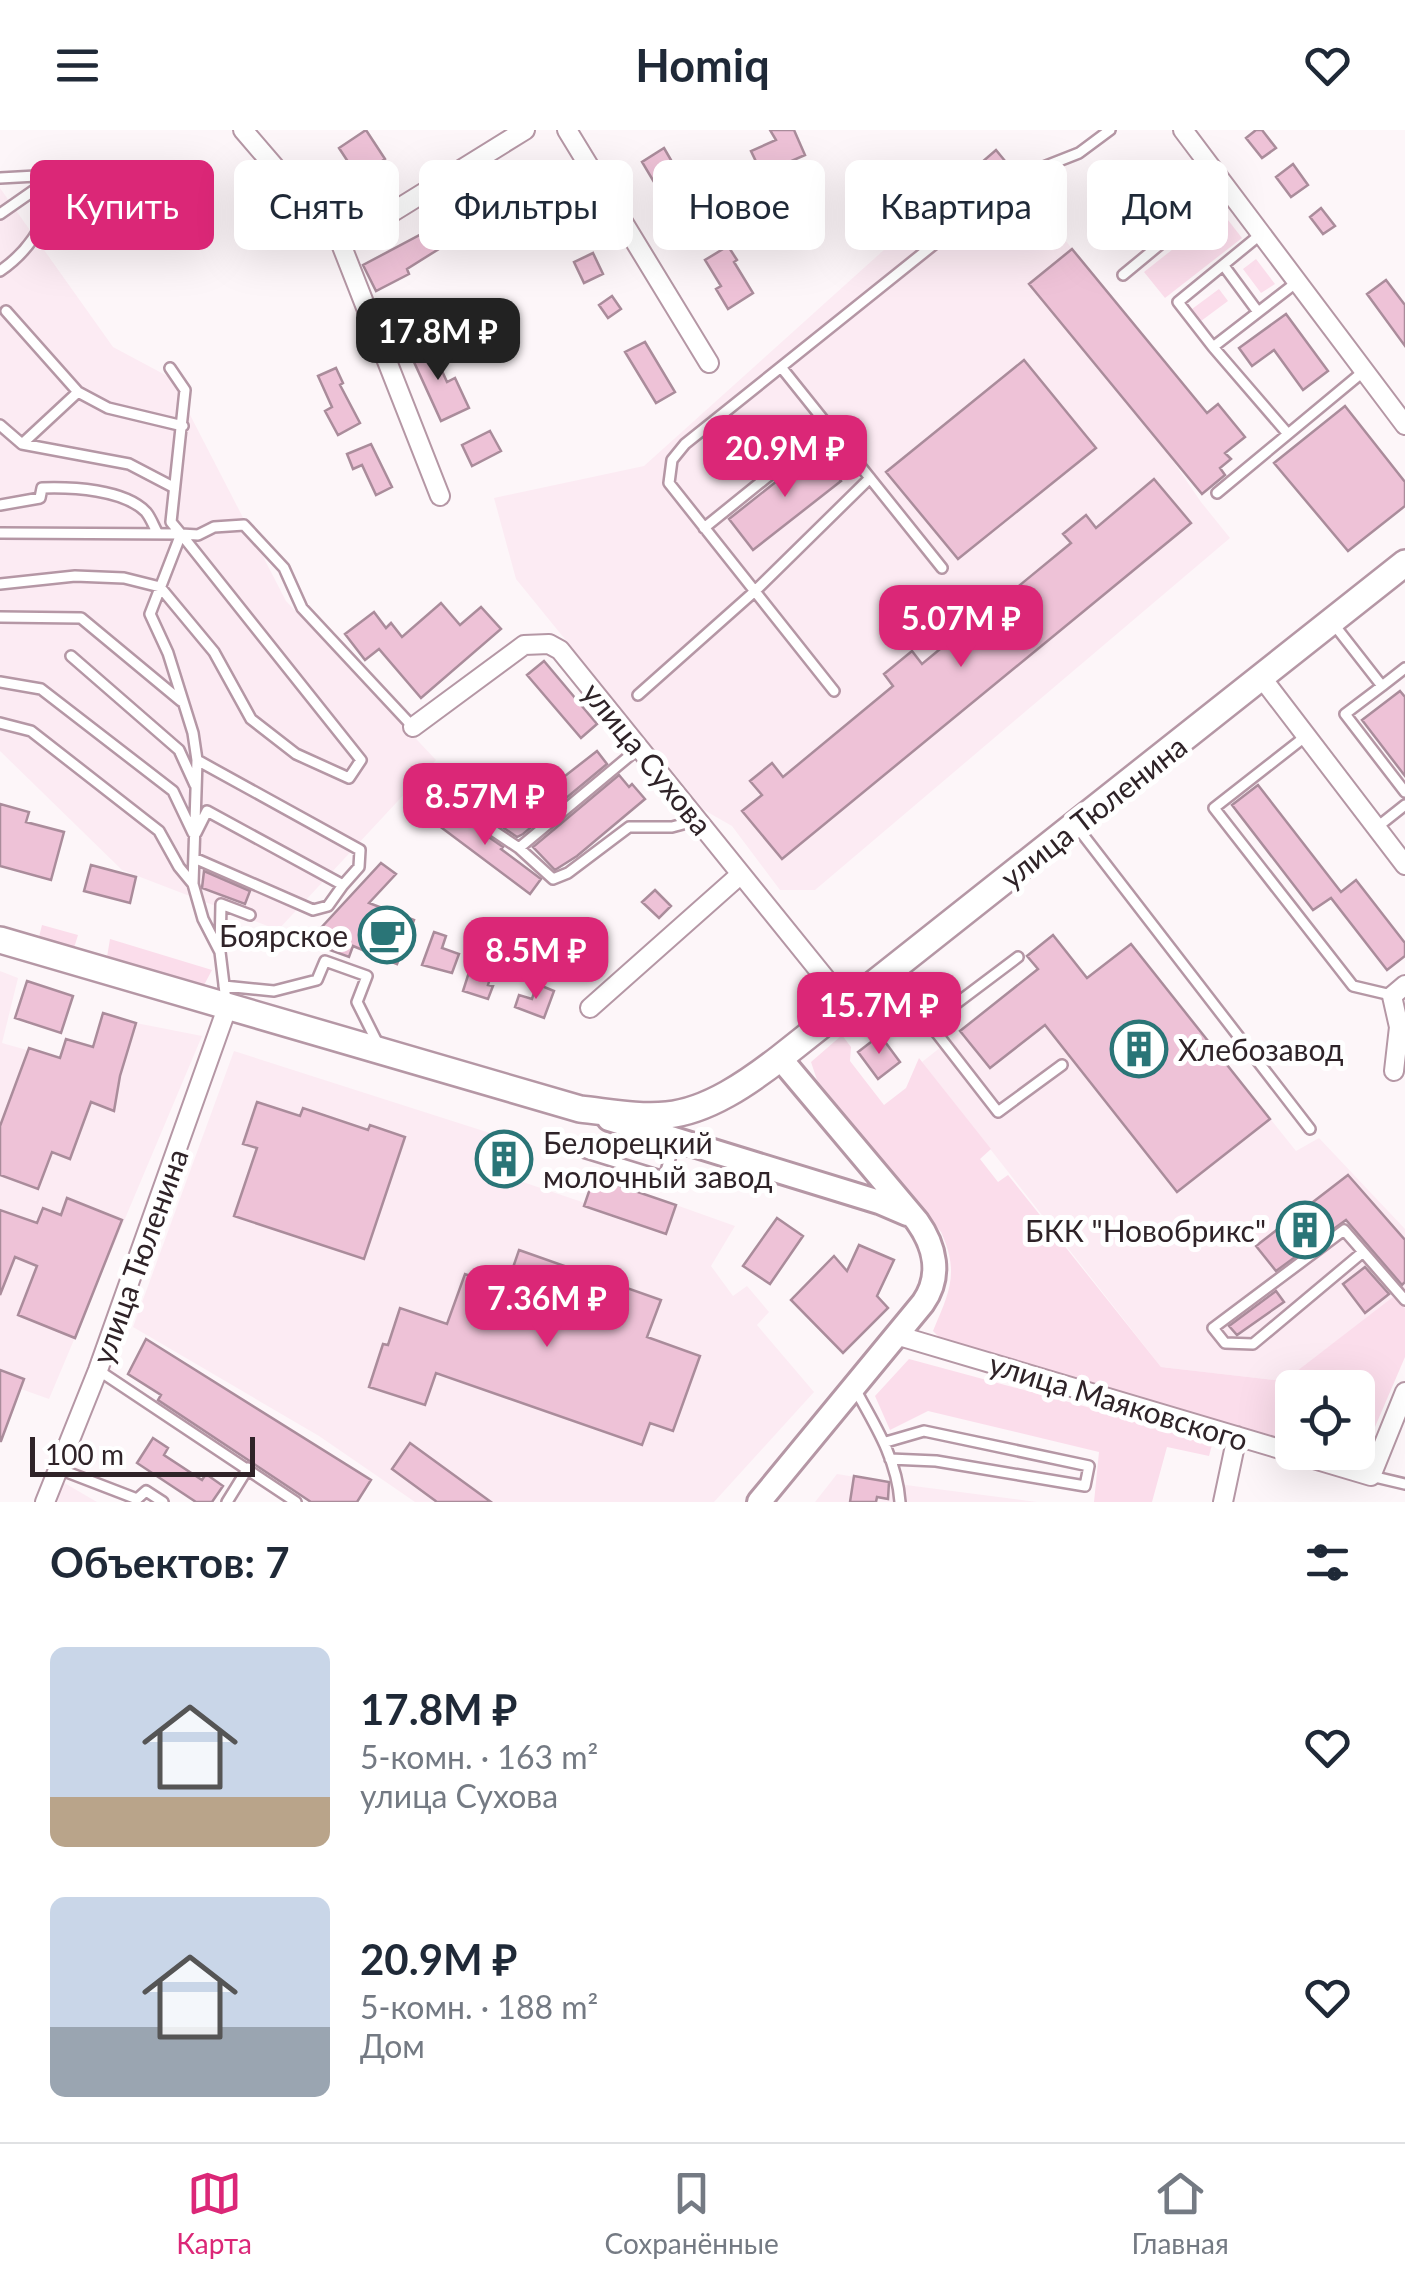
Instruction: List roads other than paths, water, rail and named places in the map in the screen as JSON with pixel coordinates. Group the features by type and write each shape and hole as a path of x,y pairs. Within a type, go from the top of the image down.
{"main road":[{"name":"улица Тюленина","path":"0,940 225,997 382,1053 580,1109 641,1116 692,1110 780,1058 1405,563"}],"street":[{"path":"243,130 269,160"},
{"path":"399,208 525,130"},
{"path":"567,130 709,362"},
{"path":"1183,130 1205,160"},
{"path":"1228,190 1405,425"},
{"path":"343,250 440,496"},
{"name":"улица Сухова","path":"413,727 513,652 536,642 560,650 846,1004"},
{"path":"1262,678 1405,866"},
{"path":"590,1008 741,874"},
{"path":"1394,1071 1398,990"},
{"name":"улица Тюленина","path":"45,1502 98,1370 225,997"},
{"path":"758,1502 928,1296 934,1277 933,1250 914,1218 780,1058"},
{"name":"улица Тюленина","path":"580,1109 879,1202 914,1218"},
{"path":"692,1110 694,1130 721,1155"},
{"name":"улица Маяковского","path":"896,1335 1371,1476"},
{"path":"1371,1476 1405,1392"},
{"path":"1223,1502 1236,1436"}],"lane":[{"path":"834,691 669,483 672,460 685,444 1018,176 1079,153 1110,130"},
{"path":"0,178 39,180 0,214"},
{"path":"1261,234 1178,302 1288,434"},
{"path":"0,271 30,244"},
{"path":"1122,276 1153,250"},
{"path":"1224,266 1258,312"},
{"path":"1213,347 1297,282"},
{"path":"6,311 78,392 108,408 182,426"},
{"path":"781,367 942,568"},
{"path":"0,584 75,576 124,578 160,588 214,652 251,719 296,754 349,778 362,760 171,522 186,390 170,368"},
{"path":"1217,493 1364,371"},
{"path":"22,444 78,392"},
{"path":"0,425 22,444 129,464 173,487"},
{"path":"704,528 828,426"},
{"path":"638,695 755,592 870,478"},
{"path":"0,505 40,498 42,488 108,495 136,504 148,515 158,534"},
{"path":"0,533 198,535 214,527 244,526 284,568 302,608 413,727"},
{"path":"181,534 150,614 168,654 197,760 194,884 203,919 220,952"},
{"path":"0,617 81,618 183,703"},
{"path":"1330,620 1382,686"},
{"path":"72,656 179,750 196,787"},
{"path":"1404,670 1345,714 1405,792"},
{"path":"0,682 41,689 173,790 195,836"},
{"path":"0,723 31,731 159,831 179,867 194,884"},
{"path":"1306,736 1214,808 1354,986 1398,990"},
{"path":"519,848 639,748"},
{"path":"194,858 313,910 328,906 359,867 360,850 197,760"},
{"path":"448,801 519,848 553,879 628,827 672,827 698,820"},
{"path":"1376,828 1405,805"},
{"path":"195,836 208,811 342,884"},
{"path":"1075,825 1310,1130"},
{"path":"250,915 221,904 220,952 225,997 274,991 317,980 325,960 367,976 358,1002 382,1053"},
{"path":"930,1024 1018,956"},
{"path":"888,971 998,1112 1062,1065"},
{"path":"570,1148 664,1177 676,1140"},
{"path":"1362,1252 1253,1344 1226,1344 1213,1328 1344,1230 1405,1300"},
{"path":"98,1370 296,1502"},
{"path":"853,1386 886,1442 900,1502"},
{"path":"886,1442 924,1431 1089,1466 1085,1486 936,1461 890,1459"},
{"path":"227,1502 248,1468"},
{"path":"59,1470 137,1499 146,1491 163,1502"},
{"path":"1371,1476 1405,1484"}],"place":[{"name":"Боярское","path":"387,935"},
{"name":"Хлебозавод","path":"1139,1049"},
{"name":"Белорецкий молочный завод","path":"504,1159"},
{"name":"БКК \"Новобрикс\"","path":"1305,1230"}]}
